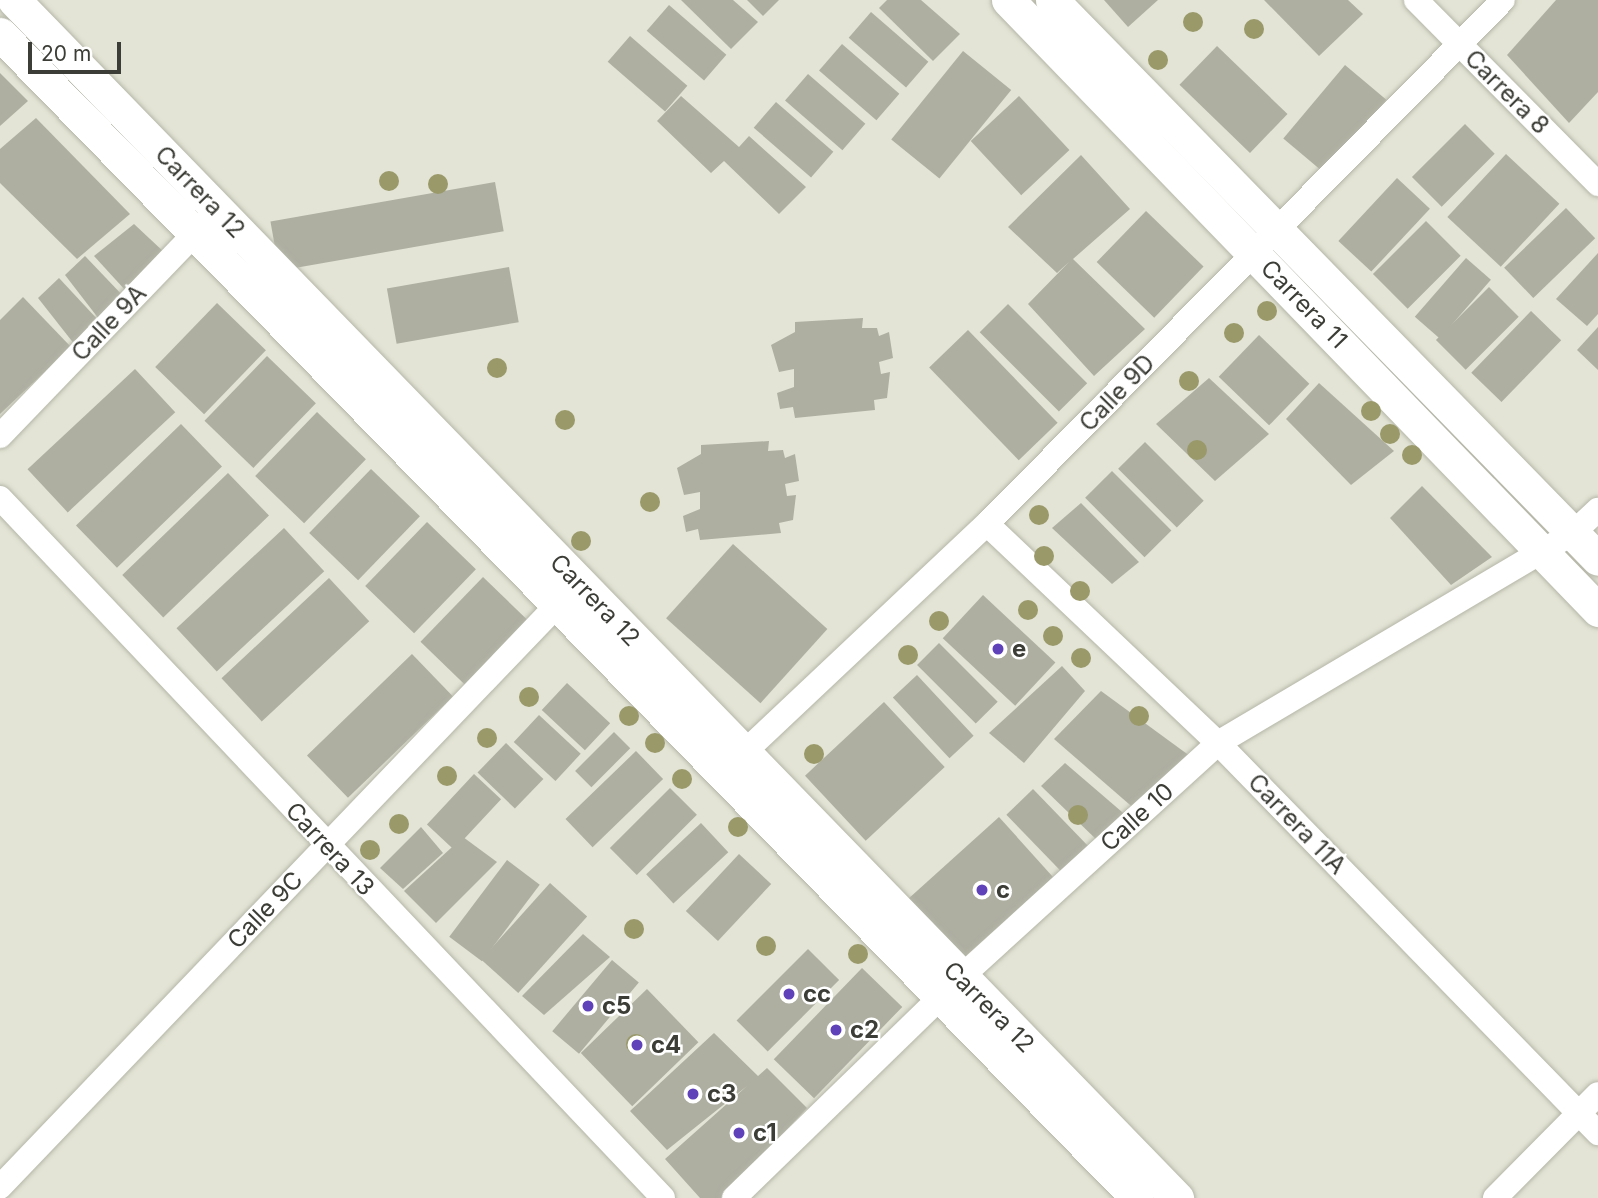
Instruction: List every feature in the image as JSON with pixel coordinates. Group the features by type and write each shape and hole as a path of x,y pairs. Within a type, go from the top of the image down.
{"street":[{"name":"Carrera 12","path":"13,0 217,210 732,764 949,988 1137,1198"},
{"name":"Carrera 11","path":"1008,0 1265,240 1598,559"},
{"name":"Carrera 11","path":"1052,0 1538,549 1598,610"},
{"name":"Carrera 8","path":"1416,0 1598,184"},
{"name":"Calle 9D","path":"732,764 987,524 1265,240 1462,47 1503,0"},
{"name":"Carrera 12","path":"0,34 193,235 559,603 732,764"},
{"name":"Calle 9A","path":"0,436 217,210"},
{"name":"Carrera 13","path":"0,498 663,1198"},
{"name":"Calle 10","path":"734,1198 949,988 1219,743 1538,549 1573,533 1598,510"},
{"name":"Carrera 11A","path":"987,524 1219,743 1598,1133"},
{"name":"Calle 9C","path":"0,1187 559,603"},
{"name":"Carrera 12","path":"949,988 1177,1198"},
{"path":"1494,1198 1598,1094"}],"building":[{"path":"681,0 733,0 758,22 731,49"},
{"path":"747,0 779,0 763,16"},
{"path":"887,0 921,0 960,34 933,61 879,8"},
{"path":"1104,0 1158,0 1128,27"},
{"path":"1264,0 1348,0 1363,14 1319,56"},
{"path":"1556,0 1598,0 1598,92 1569,123 1507,55"},
{"path":"669,5 726,55 704,81 647,31"},
{"path":"871,12 928,62 906,88 849,38"},
{"path":"630,36 687,86 665,112 608,62"},
{"path":"842,44 899,94 876,120 819,70"},
{"path":"1217,46 1287,114 1250,153 1179,85"},
{"path":"963,51 1011,90 939,179 891,140"},
{"path":"1345,65 1386,100 1325,173 1283,139"},
{"path":"0,73 28,101 0,126"},
{"path":"808,74 865,124 842,150 785,100"},
{"path":"681,96 739,147 749,136 806,187 779,214 724,161 711,173 657,121"},
{"path":"1019,96 1069,150 1021,195 971,141"},
{"path":"776,102 833,152 811,178 754,128"},
{"path":"36,118 130,214 77,259 0,183 0,149"},
{"path":"1465,124 1495,154 1442,207 1412,177"},
{"path":"1506,154 1559,204 1501,267 1447,217"},
{"path":"1081,155 1130,209 1073,259 1145,329 1094,376 1028,304 1069,262 1057,273 1008,227"},
{"path":"1397,178 1430,209 1371,272 1338,241"},
{"path":"495,182 504,231 279,271 270,222"},
{"path":"1566,208 1595,238 1533,298 1504,268"},
{"path":"1146,211 1204,267 1154,318 1097,262"},
{"path":"1426,221 1461,256 1408,309 1373,274"},
{"path":"134,224 165,253 126,291 94,256"},
{"path":"1598,253 1598,314 1587,326 1556,299"},
{"path":"85,256 126,299 102,323 65,275"},
{"path":"1466,258 1491,280 1440,339 1415,317"},
{"path":"509,267 519,322 397,344 387,289"},
{"path":"59,278 99,321 75,345 38,298"},
{"path":"1489,287 1519,317 1466,370 1436,340"},
{"path":"23,297 71,347 0,414 0,320"},
{"path":"217,303 266,350 204,414 155,367"},
{"path":"1008,304 1087,383 1059,411 980,332"},
{"path":"1531,311 1561,340 1501,402 1471,373"},
{"path":"863,318 862,328 877,328 879,336 889,332 893,358 879,362 881,374 890,372 887,398 874,400 875,410 795,418 793,407 780,409 777,393 794,387 794,369 779,372 771,345 795,332 795,322"},
{"path":"1598,327 1598,370 1577,350"},
{"path":"968,330 1058,423 1019,460 929,368"},
{"path":"1259,335 1309,384 1269,425 1219,377"},
{"path":"267,356 316,403 253,468 204,421"},
{"path":"135,369 175,412 68,512 27,469"},
{"path":"1209,378 1269,434 1215,481 1156,424"},
{"path":"1319,383 1394,451 1351,485 1286,419"},
{"path":"317,412 366,459 304,523 255,476"},
{"path":"181,424 222,466 117,568 76,525"},
{"path":"769,441 768,451 783,450 785,458 795,454 799,481 785,484 787,496 796,495 793,520 779,523 781,533 700,540 698,529 686,532 683,516 700,509 700,492 684,495 677,468 701,454 701,445"},
{"path":"1145,442 1204,501 1177,528 1118,469"},
{"path":"371,469 420,516 358,580 309,533"},
{"path":"1112,471 1171,530 1145,557 1085,498"},
{"path":"228,473 269,515 163,618 122,575"},
{"path":"1422,486 1492,557 1451,585 1390,518"},
{"path":"1081,503 1139,562 1112,584 1052,528"},
{"path":"427,522 476,569 414,633 365,586"},
{"path":"284,528 324,571 217,671 176,628"},
{"path":"733,544 827,629 760,703 666,618"},
{"path":"483,577 532,624 469,689 420,642"},
{"path":"329,578 369,621 262,721 221,678"},
{"name":"e","path":"983,595 1055,663 1015,706 943,638"},
{"path":"939,643 998,702 976,724 917,665"},
{"path":"412,654 453,696 348,798 307,755"},
{"path":"1062,666 1085,691 1024,763 989,733"},
{"path":"917,675 974,736 949,758 893,698"},
{"path":"567,683 610,723 585,750 542,710"},
{"path":"1101,691 1194,759 1137,811 1054,739"},
{"path":"884,702 945,767 866,841 805,776"},
{"path":"539,715 581,754 555,781 514,742"},
{"path":"614,732 630,748 591,787 575,771"},
{"path":"506,743 543,779 515,809 478,772"},
{"path":"636,751 663,779 593,847 566,819"},
{"path":"1065,763 1129,818 1100,843 1041,786"},
{"path":"474,774 501,799 454,850 427,824"},
{"path":"670,788 697,815 637,875 610,848"},
{"path":"1033,789 1089,847 1062,872 1006,815"},
{"name":"c","path":"999,817 1053,877 963,959 908,899"},
{"path":"701,823 728,852 673,903 646,874"},
{"path":"421,827 443,853 403,889 380,868"},
{"path":"463,837 497,862 436,923 404,891"},
{"path":"739,854 771,884 718,941 686,911"},
{"path":"507,860 540,885 482,961 449,937"},
{"path":"550,883 587,916 518,993 481,960"},
{"name":"c5","path":"583,934 610,957 544,1015 522,996"},
{"name":"cc","path":"808,949 839,980 768,1052 737,1020"},
{"name":"c5","path":"612,960 639,982 579,1054 552,1031"},
{"name":"c2","path":"862,968 902,1007 814,1098 774,1059"},
{"name":"c4","path":"647,989 698,1042 632,1106 581,1053"},
{"path":"714,1033 758,1076 767,1068 807,1108 722,1198 700,1198 665,1159 747,1086 667,1150 630,1111"}],"place":[{"name":"e","path":"998,649"},
{"name":"c","path":"982,890"},
{"name":"cc","path":"789,994"},
{"name":"c5","path":"588,1006"},
{"name":"c2","path":"836,1030"},
{"name":"c4","path":"637,1045"},
{"name":"c3","path":"693,1094"},
{"name":"c1","path":"739,1133"}]}
